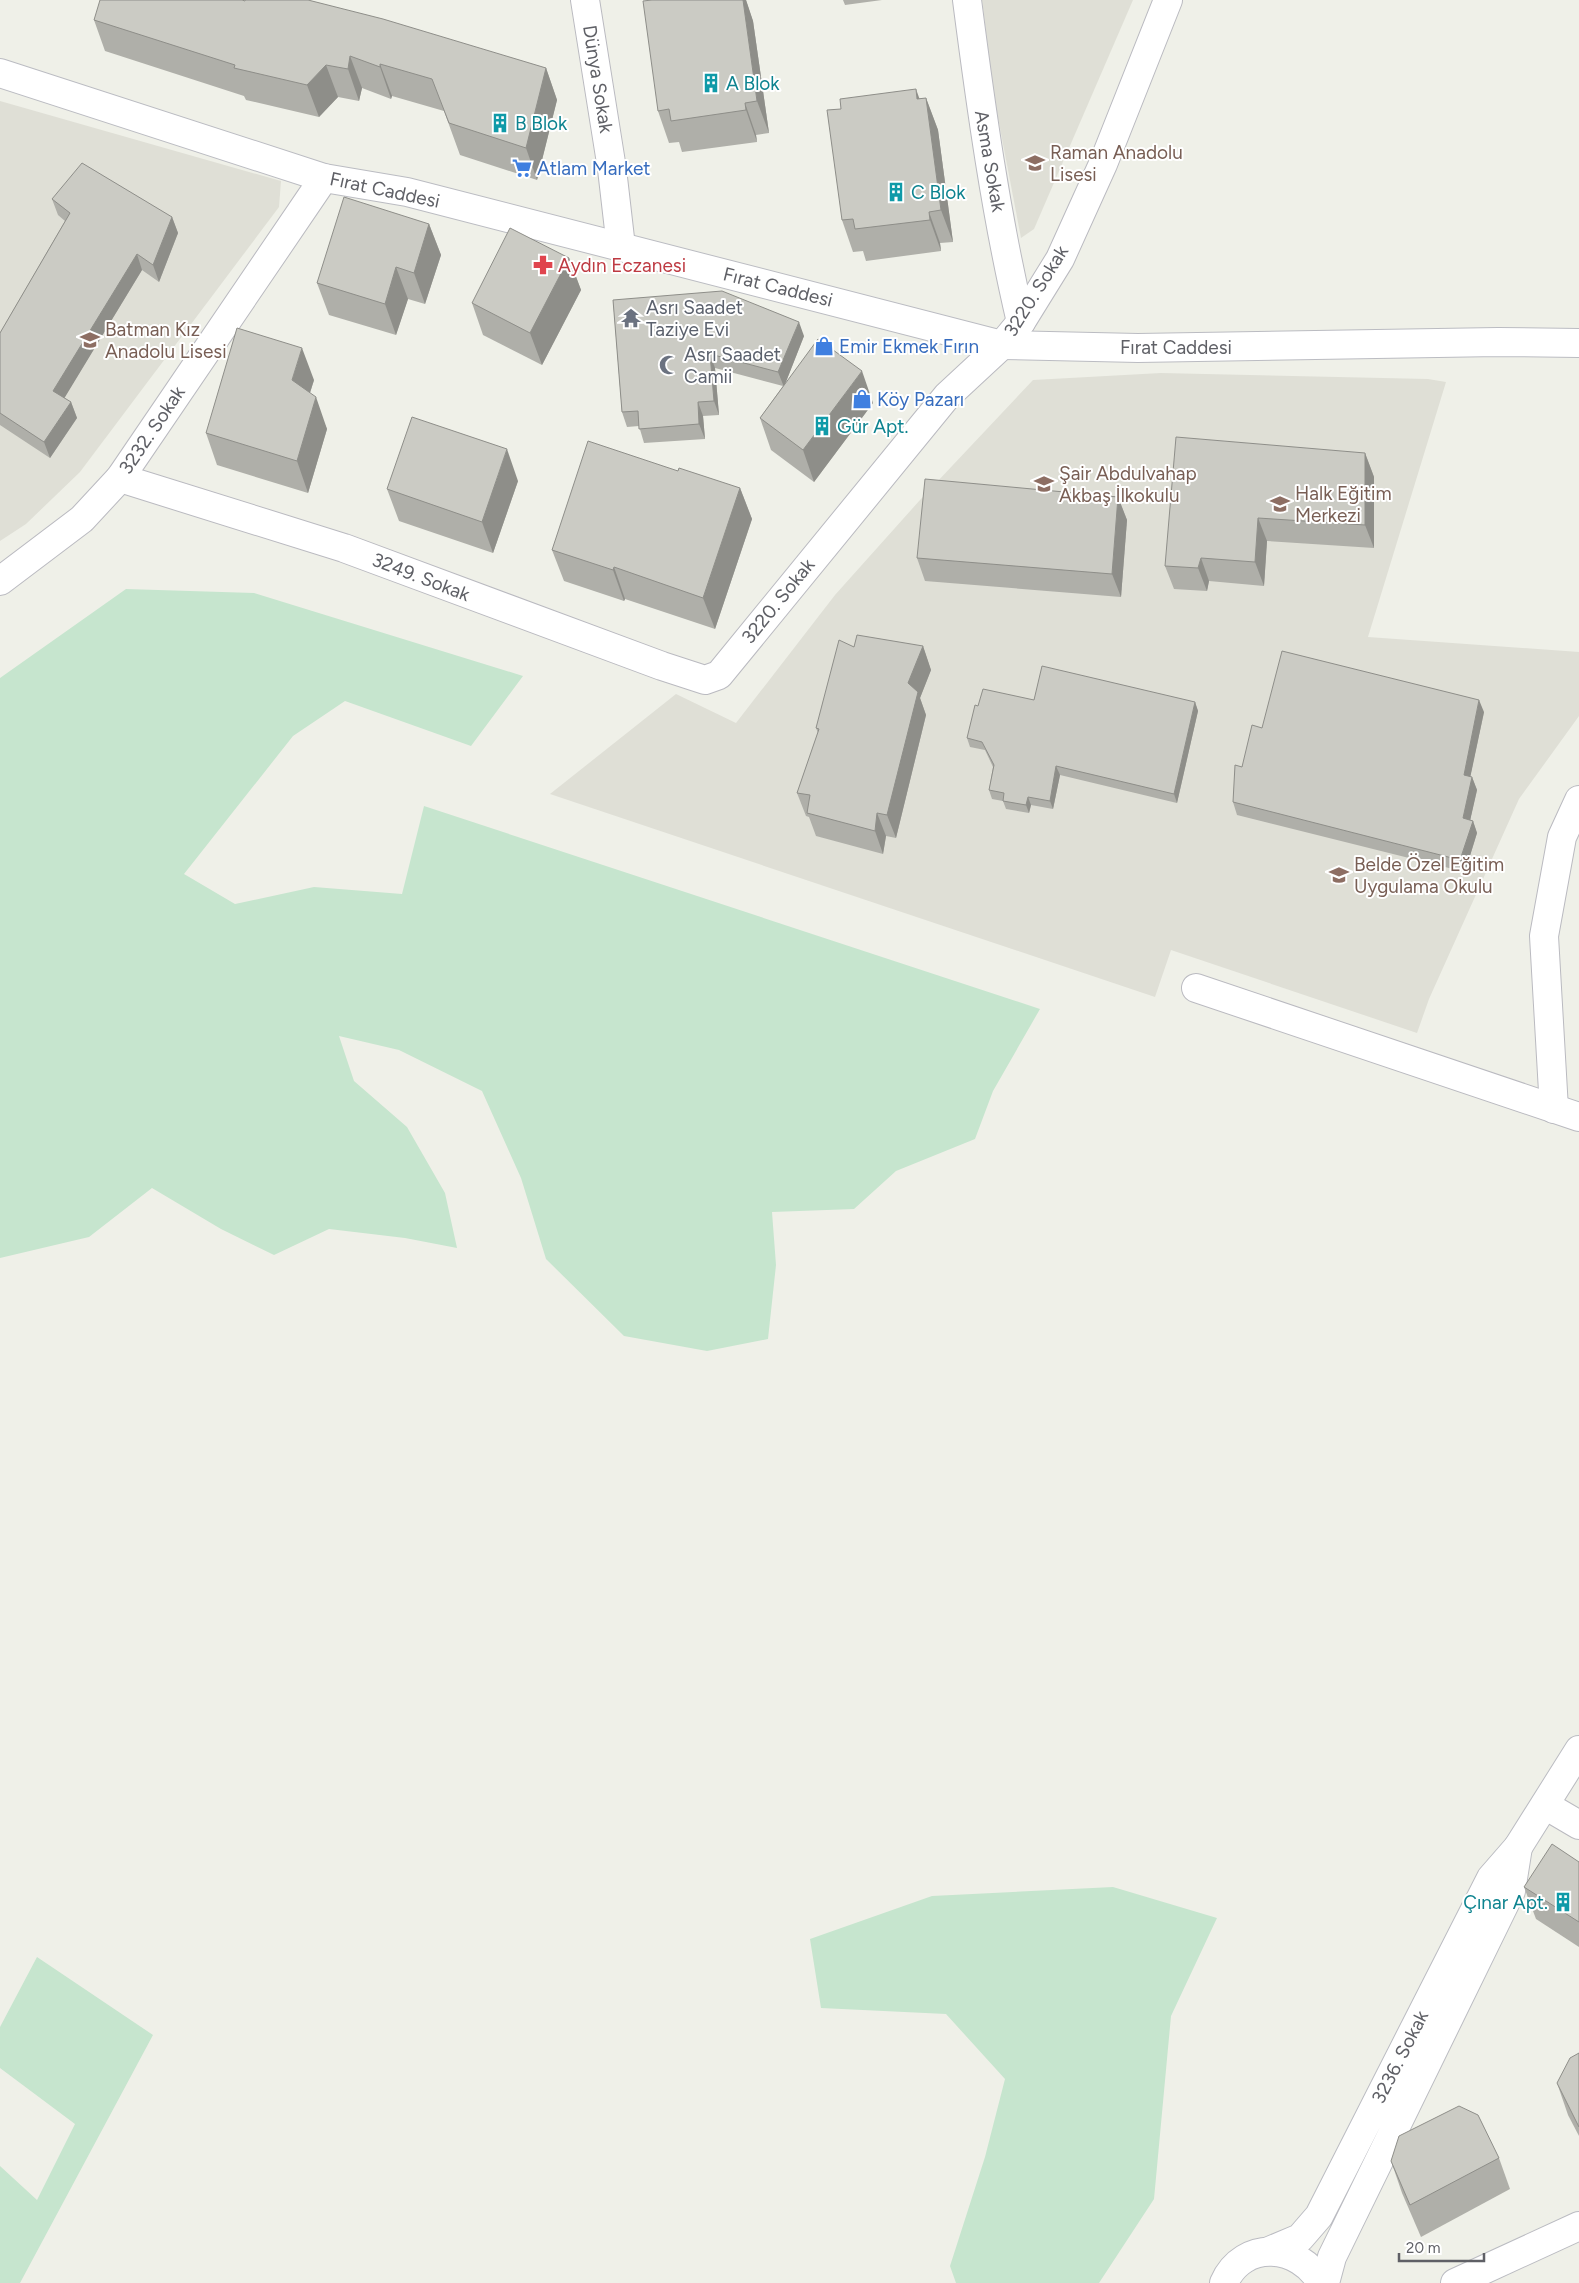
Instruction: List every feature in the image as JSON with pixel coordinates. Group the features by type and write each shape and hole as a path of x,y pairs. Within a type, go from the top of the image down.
{"street":[{"name":"Dünya Sokak","path":"585,0 612,169 621,247"},
{"name":"Asma Sokak","path":"967,0 981,110 1020,322"},
{"name":"3220. Sokak","path":"719,675 947,396 1002,345 1020,322 1060,259 1103,164 1168,0"},
{"name":"Fırat Caddesi","path":"0,74 324,178 407,192 1002,345 1138,348 1498,342 1579,344"},
{"name":"3232. Sokak","path":"0,580 82,519 120,478 324,178"},
{"name":"3249. Sokak","path":"120,478 344,548 670,669 705,680 719,675"},
{"path":"1196,988 1566,1113 1544,936 1562,837 1579,800"},
{"name":"3236. Sokak","path":"1224,2283 1237,2265 1252,2255 1269,2251 1300,2238 1319,2216 1491,1878 1518,1847 1579,1750"},
{"path":"1545,1805 1579,1825"},
{"name":"3236. Sokak","path":"1326,2283 1332,2257 1340,2240 1511,1891 1518,1847"},
{"path":"1455,2283 1579,2226"},
{"path":"1269,2251 1287,2253 1303,2260 1316,2273 1322,2283"}],"shaded area":[{"name":"Raman Anadolu Lisesi","path":"982,0 1133,0 1034,229 1021,238 994,97"},
{"name":"Batman Kız Anadolu Lisesi","path":"0,101 281,181 279,207 80,472 26,524 0,541"},
{"path":"1161,373 1428,379 1446,382 1368,637 1579,652 1579,716 1519,799 1429,999 1417,1033 1171,950 1155,997 550,794 676,694 736,723 835,595 920,500 1033,380"}],"green space":[{"path":"126,589 254,593 523,676 471,746 345,701 293,736 184,874 235,904 314,887 402,894 424,806 1040,1009 993,1091 975,1139 896,1171 854,1209 772,1212 776,1265 768,1339 707,1351 624,1336 546,1259 521,1178 482,1091 399,1050 339,1036 354,1081 407,1127 445,1193 457,1248 405,1238 329,1229 274,1255 221,1229 152,1188 89,1237 0,1258 0,678"},
{"path":"1113,1887 1217,1918 1171,2016 1154,2199 1099,2283 956,2283 950,2266 985,2157 1005,2079 946,2014 821,2008 810,1939 932,1896"},
{"path":"37,1957 153,2035 20,2283 0,2283 0,2166 37,2200 75,2124 0,2068 0,2027"}],"building":[{"path":"100,0 308,0 383,19 546,68 526,148 449,123 432,79 380,64 380,67 350,56 348,69 326,65 307,85 234,68 235,65 94,20"},
{"name":"A Blok","path":"743,0 757,101 745,103 746,110 671,121 669,109 658,111 643,1"},
{"name":"C Blok","path":"916,89 917,99 926,98 941,210 929,212 930,220 855,229 853,219 842,220 827,110 841,109 840,99"},
{"path":"82,163 172,217 153,265 137,254 53,391 71,402 44,442 0,413 0,333 70,213 52,199"},
{"path":"344,197 429,224 414,273 396,267 385,304 317,283"},
{"path":"510,228 569,258 530,333 472,303"},
{"name":"Asrı Saadet Camii","path":"722,291 799,322 778,372 710,354 714,401 698,402 699,424 639,429 638,411 622,412 613,300"},
{"path":"237,328 302,348 292,380 316,397 297,461 206,433"},
{"path":"818,339 862,371 803,450 760,418"},
{"path":"412,417 507,449 482,522 387,489"},
{"path":"1176,437 1365,453 1365,525 1258,518 1255,562 1201,558 1198,568 1165,566"},
{"path":"588,441 678,471 679,468 740,488 703,598 614,567 613,570 552,550"},
{"path":"925,479 1118,497 1112,574 917,558"},
{"path":"857,635 923,646 908,683 918,692 887,815 877,813 875,831 807,813 810,795 797,793 819,729 816,728 839,640 854,647"},
{"path":"1282,651 1479,700 1464,775 1472,777 1463,818 1473,821 1460,860 1233,802 1235,765 1242,767 1252,725 1262,728"},
{"path":"1042,666 1195,702 1174,794 1056,766 1050,801 1028,797 1026,805 1003,801 1004,793 989,790 994,765 982,742 967,738 975,705 978,706 983,689 1034,700"},
{"path":"1552,1844 1579,1862 1579,1922 1524,1887"},
{"path":"1579,2053 1579,2127 1557,2083 1570,2058"},
{"path":"1459,2106 1478,2115 1499,2158 1410,2205 1391,2161 1399,2136"}],"place":[{"name":"A Blok","path":"711,83"},
{"name":"B Blok","path":"500,123"},
{"name":"Raman Anadolu Lisesi","path":"1035,163"},
{"name":"Atlam Market","path":"522,168"},
{"name":"C Blok","path":"896,192"},
{"name":"Aydın Eczanesi","path":"543,265"},
{"name":"Asrı Saadet Taziye Evi","path":"631,318"},
{"name":"Batman Kız Anadolu Lisesi","path":"90,340"},
{"name":"Emir Ekmek Fırın","path":"824,346"},
{"name":"Asrı Saadet Camii","path":"669,365"},
{"name":"Köy Pazarı","path":"862,399"},
{"name":"Gür Apt.","path":"822,426"},
{"name":"Şair Abdulvahap Akbaş İlkokulu","path":"1044,484"},
{"name":"Halk Eğitim Merkezi","path":"1280,504"},
{"name":"Belde Özel Eğitim Uygulama Okulu","path":"1339,875"},
{"name":"Çınar Apt.","path":"1563,1902"}]}
